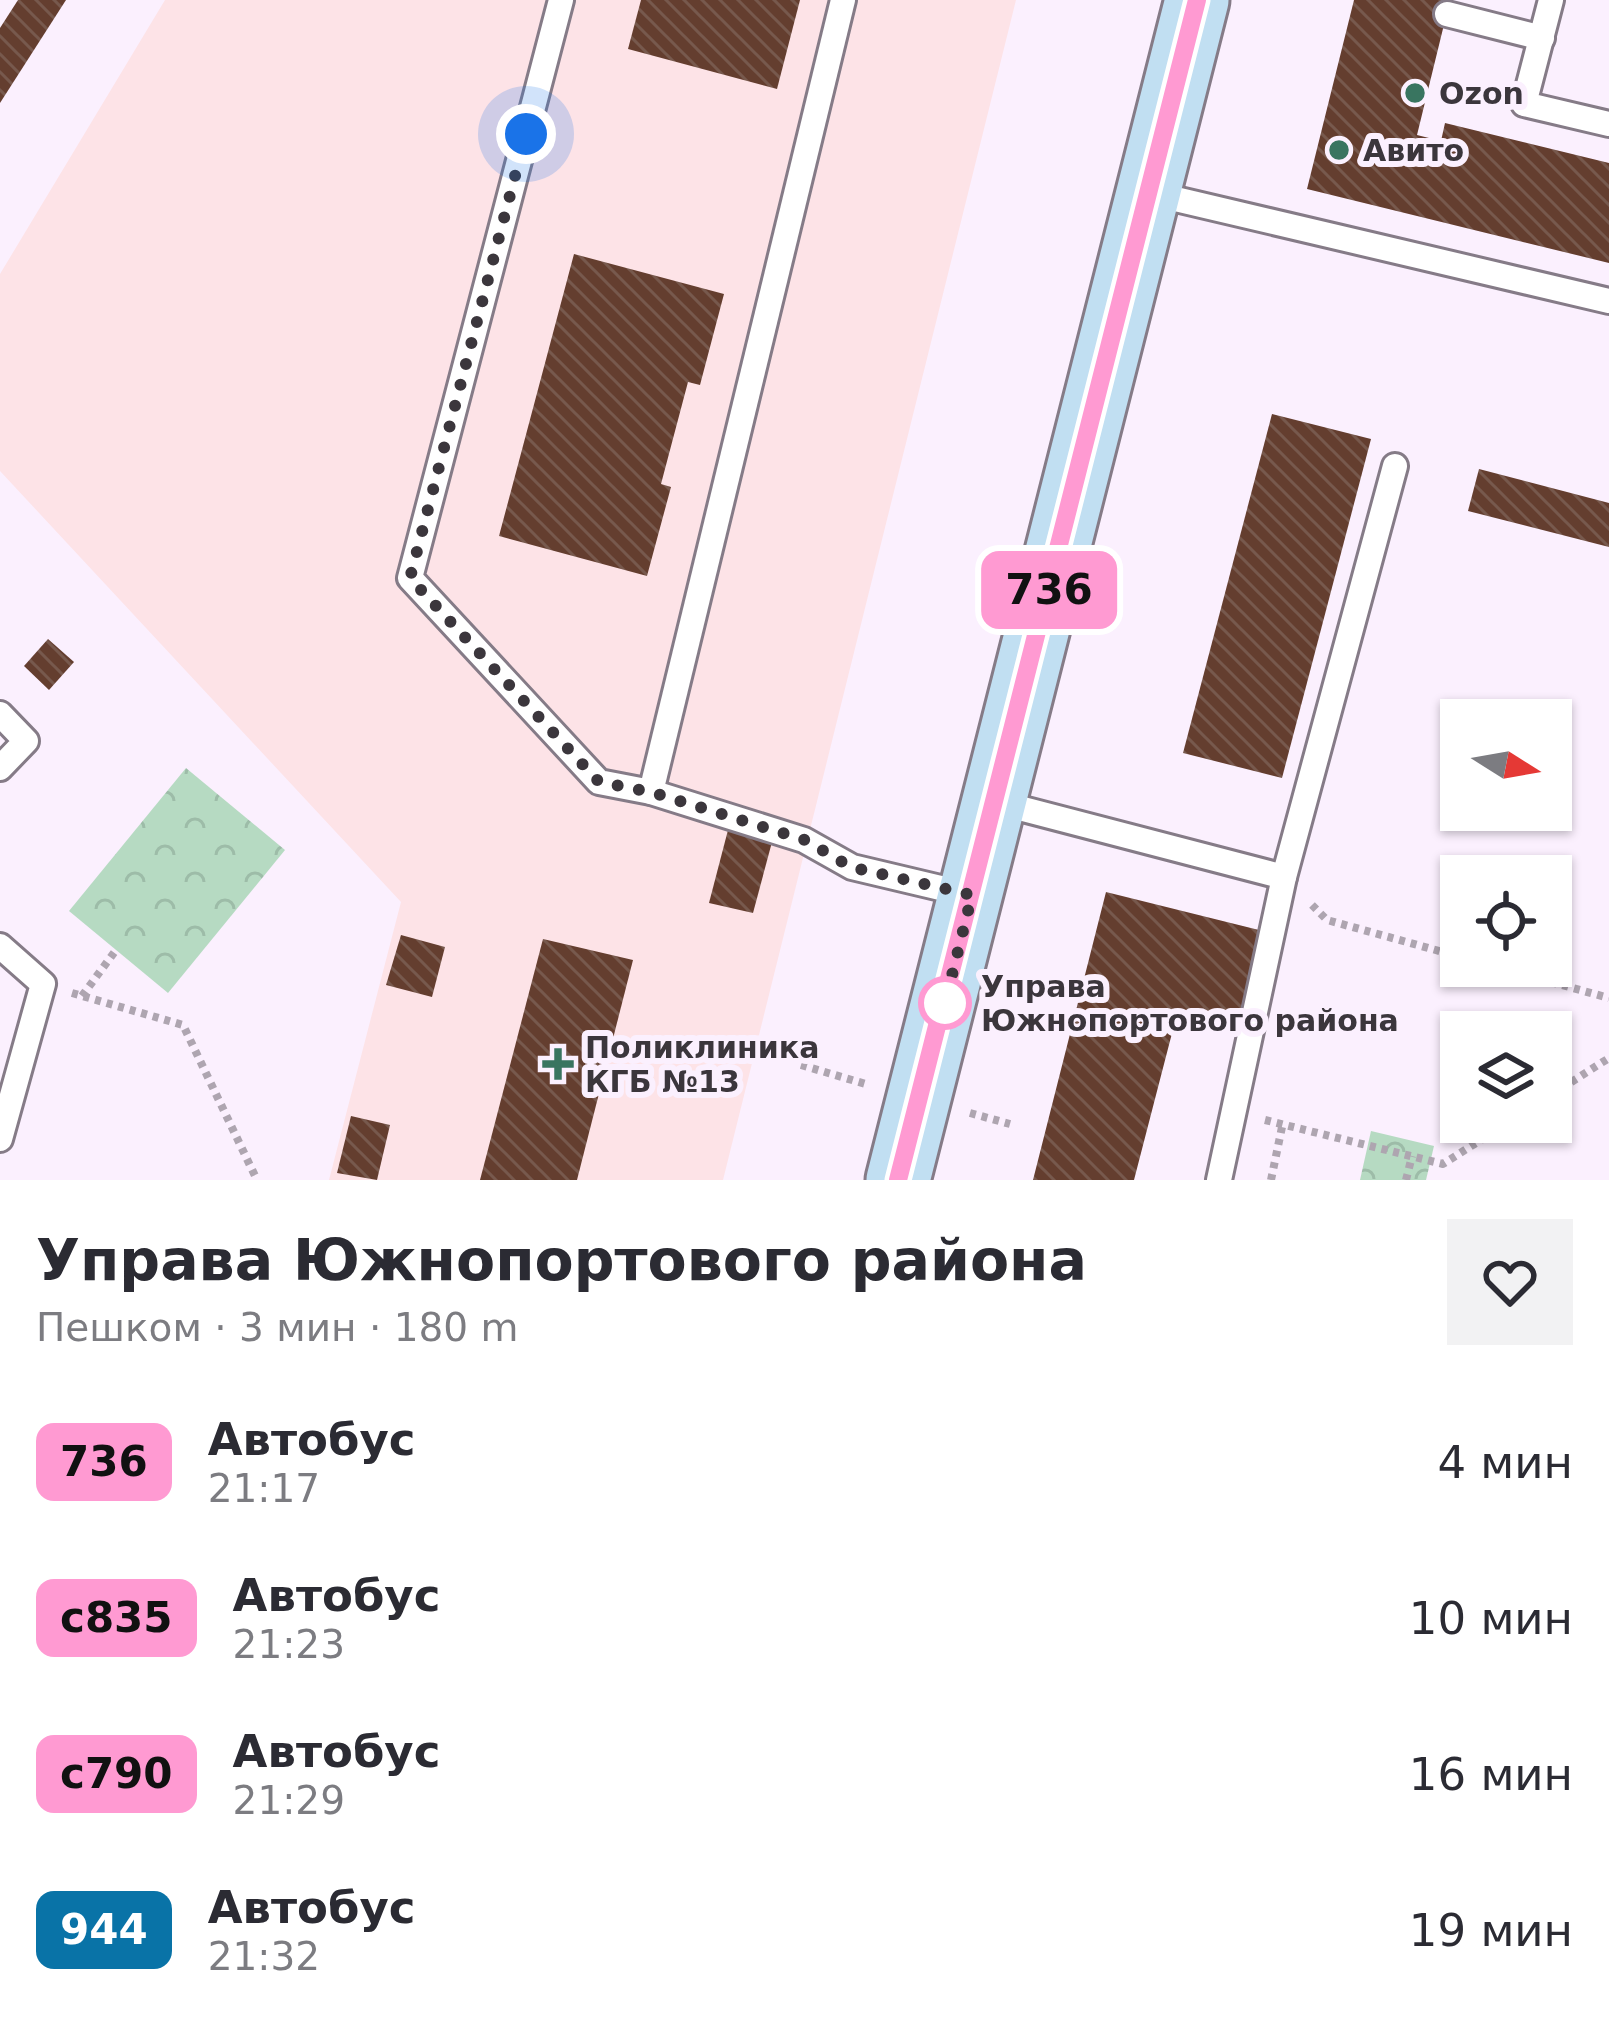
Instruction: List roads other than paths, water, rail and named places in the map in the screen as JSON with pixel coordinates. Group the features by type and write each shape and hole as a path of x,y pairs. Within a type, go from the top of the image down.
{"main road":[{"path":"898,1180 1197,0"}],"lane":[{"path":"561,0 410,578 599,782 651,792 805,840 851,867 972,895"},
{"path":"651,792 843,0"},
{"path":"1551,0 1524,104 1609,124"},
{"path":"1447,14 1542,38"},
{"path":"1149,192 1609,301"},
{"path":"1219,1180 1284,877 1395,466"},
{"path":"0,714 26,741 0,767"},
{"path":"996,802 1284,877"},
{"path":"0,946 43,984 0,1139"}],"place":[{"name":"Ozon","path":"1415,93"},
{"name":"Авито","path":"1339,150"},
{"name":"Управа Южнопортового района","path":"945,1003"},
{"name":"Поликлиника КГБ №13","path":"558,1064"}]}
